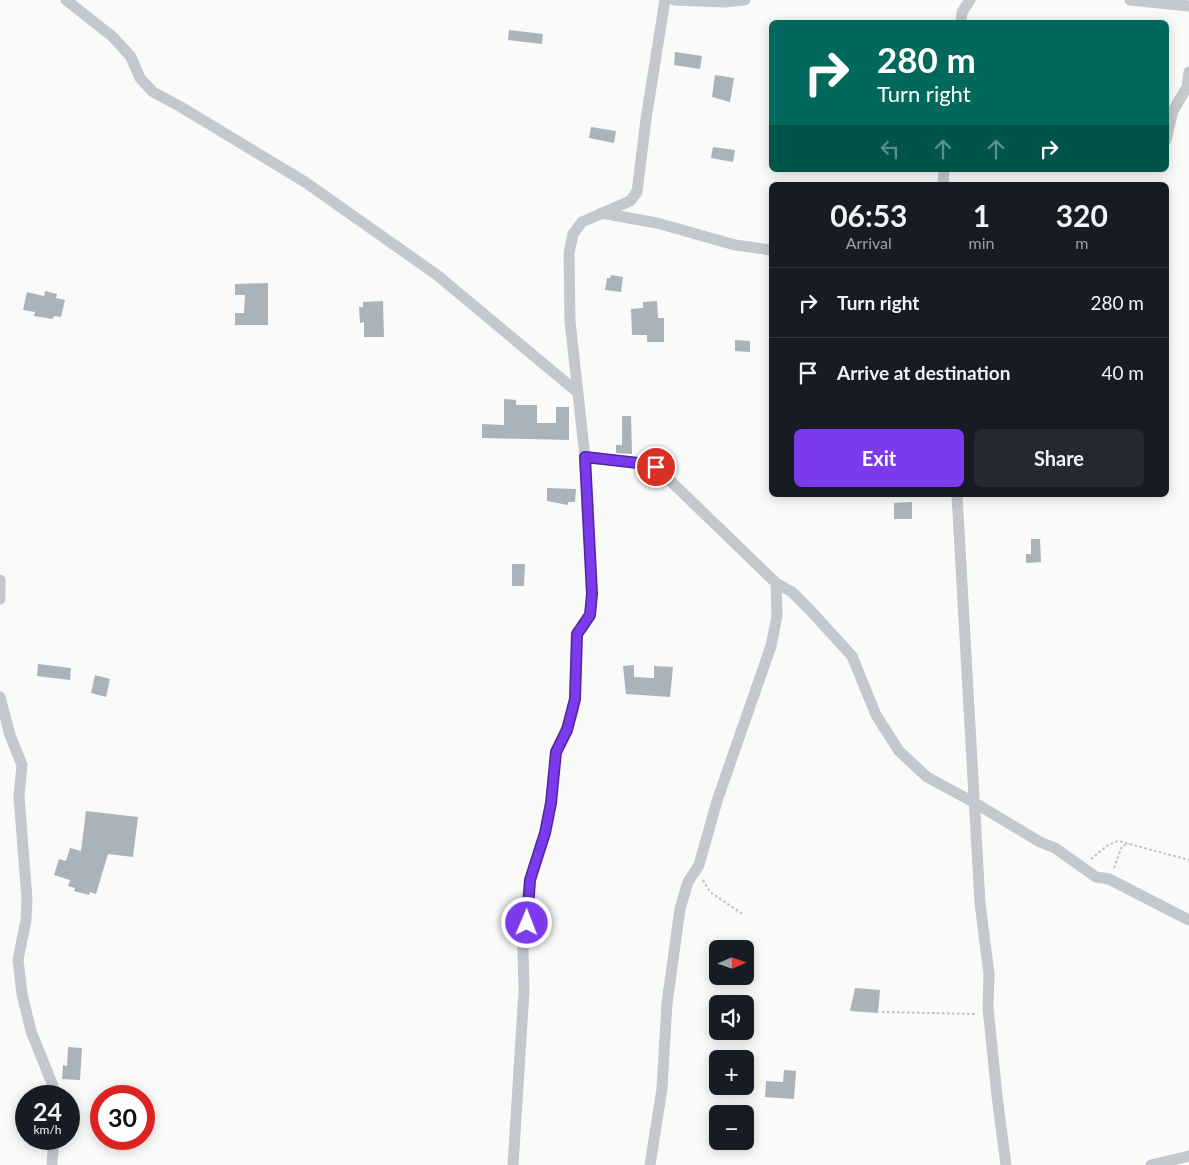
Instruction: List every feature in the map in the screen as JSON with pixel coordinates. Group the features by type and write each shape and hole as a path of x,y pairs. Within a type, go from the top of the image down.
{"street":[{"path":"66,0 113,37 131,57 140,78 161,98 305,182 436,276 576,391"},
{"path":"513,1165 524,991 523,951 529,886 551,803 556,752 572,715 575,699 577,634 590,615 592,594 585,457 576,391 570,321 569,253 573,234 582,222 630,201 637,192 646,119 665,0"},
{"path":"674,0 723,2 745,0"},
{"path":"961,20 962,12 970,0"},
{"path":"1130,0 1189,6"},
{"path":"1169,129 1174,111 1187,87 1189,72"},
{"path":"601,213 657,223 735,245 769,250"},
{"path":"585,457 647,464 656,467 776,583 792,592 852,656 876,715 899,751 927,777 976,803 1040,842 1055,848 1096,877 1109,879 1189,920"},
{"path":"958,497 967,633 971,769 976,803 980,903 989,974 989,1013 1006,1165"},
{"path":"0,580 0,599"},
{"path":"650,1165 662,1089 667,1004 678,923 686,887 696,869 770,646 777,616 776,583"},
{"path":"0,697 10,735 22,764 19,796 27,899 26,920 18,960 22,994 31,1031 53,1085"},
{"path":"52,1165 53,1150"},
{"path":"1151,1165 1189,1156"}],"path":[{"path":"1082,868 1108,845 1118,841 1189,860"},
{"path":"1109,879 1122,846 1129,844"},
{"path":"696,869 710,892 744,915"},
{"path":"882,1012 989,1013"}],"building":[{"path":"509,30 543,34 542,44 508,40"},
{"path":"675,52 702,56 700,69 674,65"},
{"path":"715,75 734,78 730,102 712,97"},
{"path":"591,127 616,131 614,143 589,138"},
{"path":"713,147 735,150 733,162 711,158"},
{"path":"611,275 623,277 621,292 605,290 607,278 610,278"},
{"path":"268,283 268,325 235,325 235,313 244,313 245,295 235,295 235,284"},
{"path":"45,291 57,294 56,298 65,300 61,317 54,316 53,319 34,316 35,312 23,310 27,292 44,296"},
{"path":"383,301 384,337 364,337 364,322 360,323 359,307 363,307 363,302"},
{"path":"657,301 658,318 664,318 664,342 647,342 647,335 632,335 631,309 643,308 643,302"},
{"path":"735,340 750,341 750,352 735,351"},
{"path":"504,399 516,400 516,405 537,405 537,423 556,423 556,407 569,407 569,440 482,438 482,424 504,425"},
{"path":"622,416 631,416 632,454 616,453 616,445 622,445"},
{"path":"547,488 576,489 575,502 568,502 568,505 547,501"},
{"path":"912,502 912,519 894,519 894,503"},
{"path":"1031,539 1040,539 1041,562 1026,563 1026,554 1031,554"},
{"path":"512,564 525,564 524,586 512,586"},
{"path":"38,664 71,668 70,680 37,676"},
{"path":"634,665 634,677 654,678 654,666 673,667 670,697 626,694 623,666"},
{"path":"95,675 110,679 106,697 91,693"},
{"path":"86,811 138,817 133,857 108,854 96,894 90,892 89,895 74,891 75,888 68,886 70,880 54,875 59,859 66,861 70,848 81,851"},
{"path":"855,988 880,990 878,1013 850,1011"},
{"path":"68,1047 82,1048 80,1080 62,1079 63,1065 67,1066"},
{"path":"784,1070 796,1071 794,1099 765,1097 766,1081 783,1082"}],"route":[{"path":"527,923 527,900 530,880 545,833 551,803 556,752 567,730 575,699 575,647 577,634 590,615 592,594 585,457 634,462 656,467"}]}
